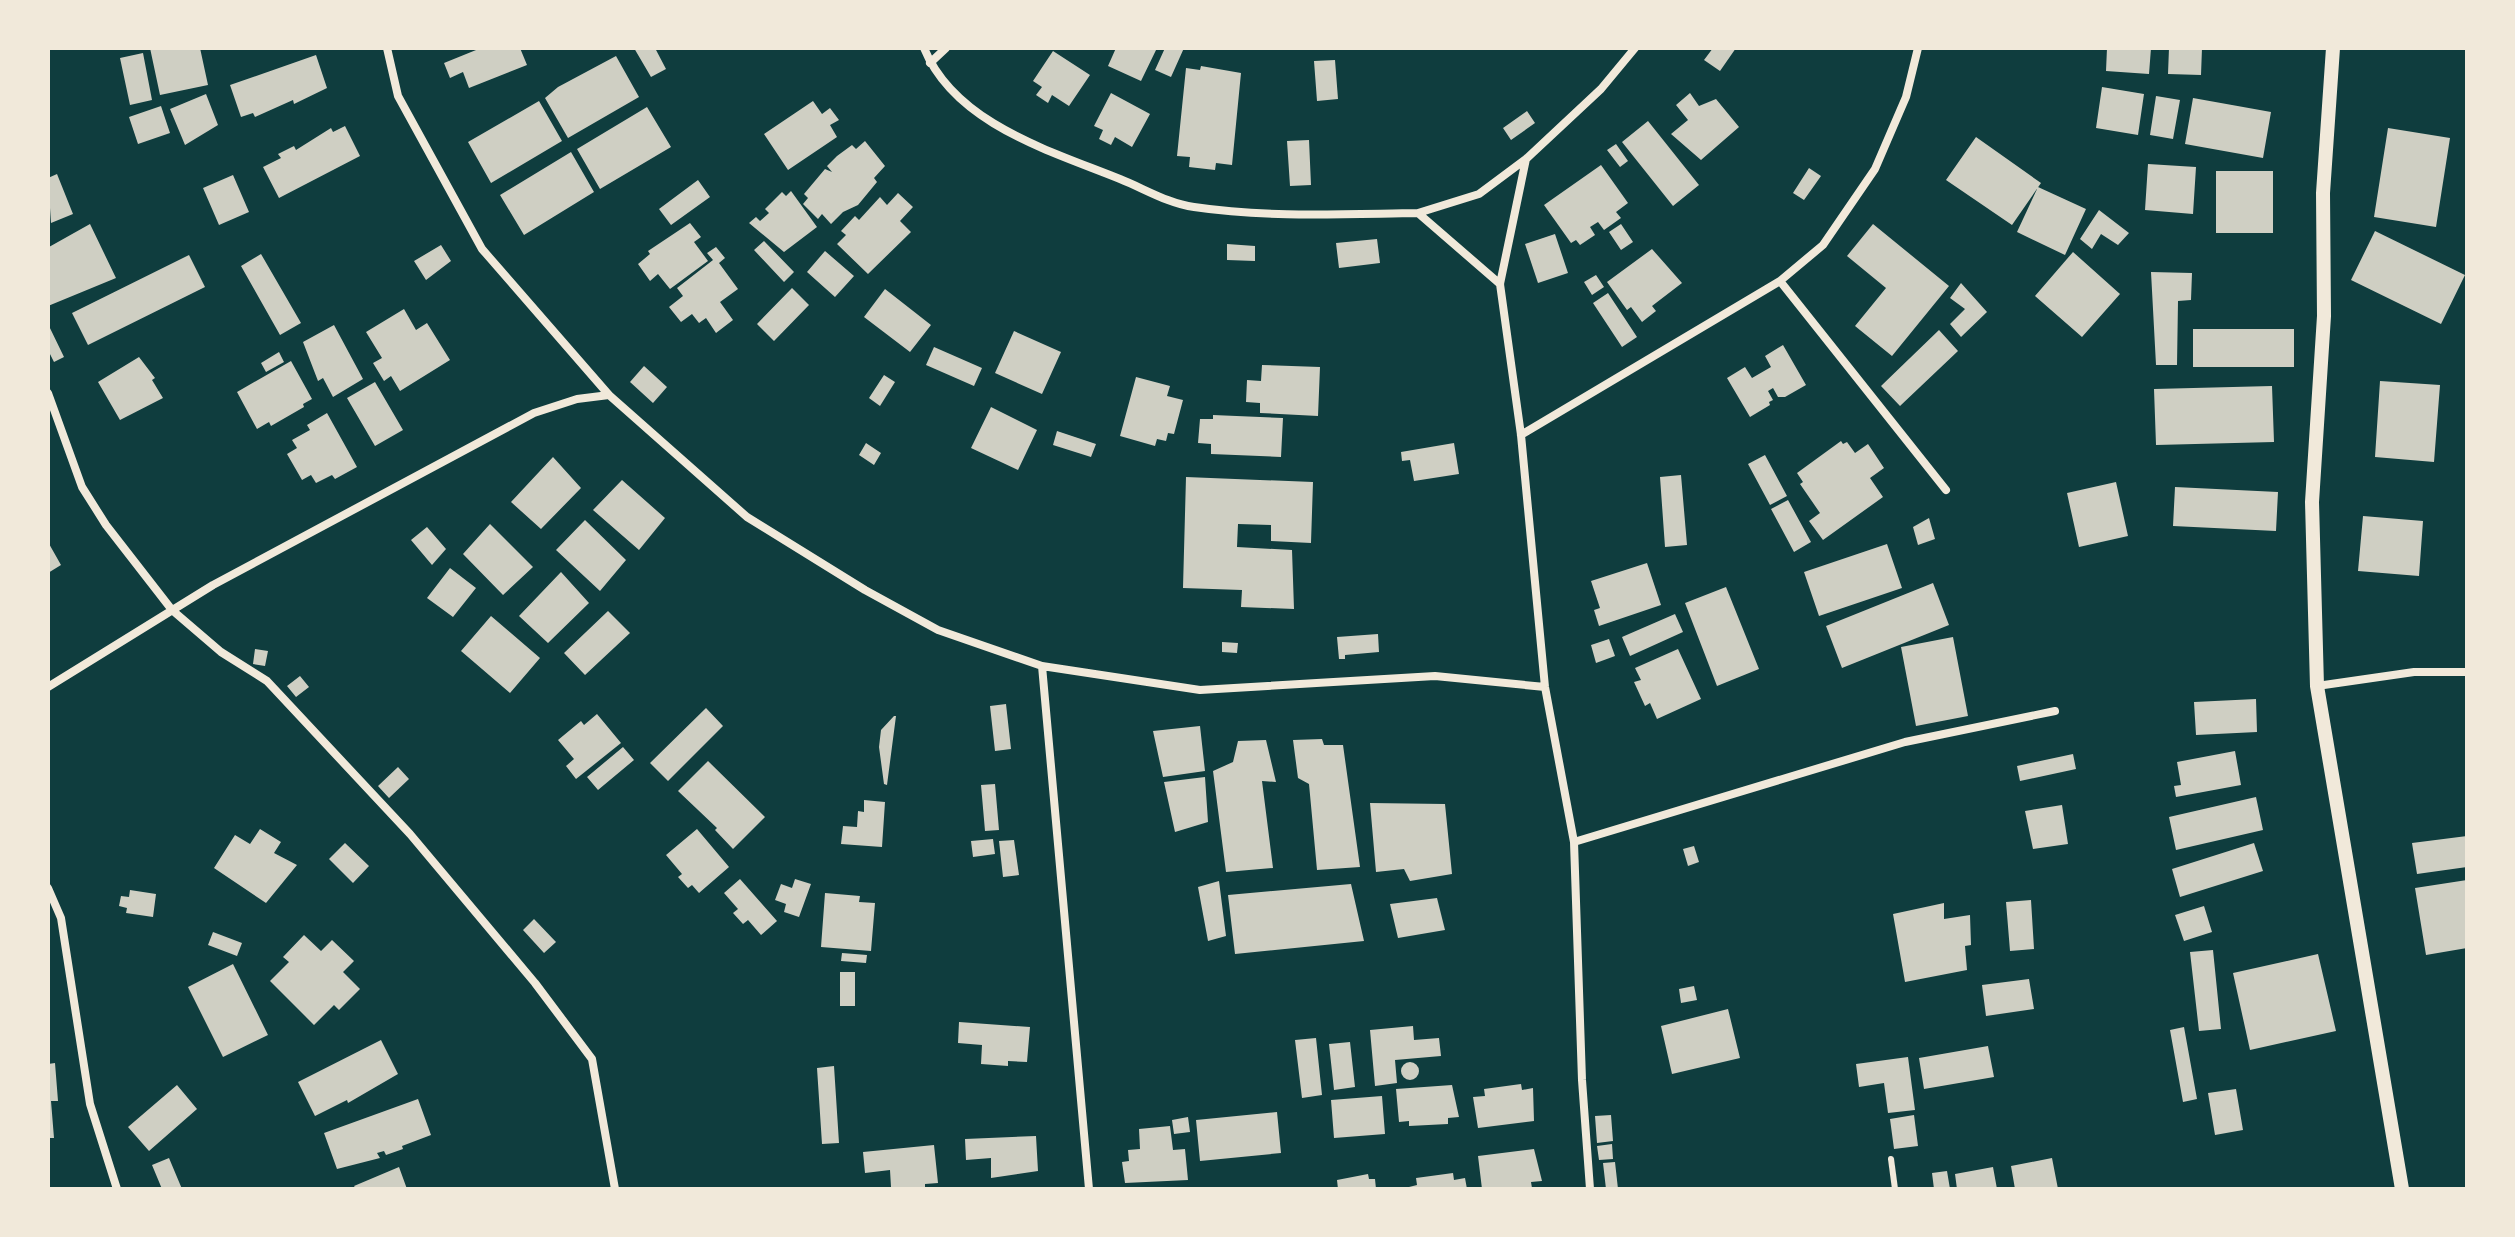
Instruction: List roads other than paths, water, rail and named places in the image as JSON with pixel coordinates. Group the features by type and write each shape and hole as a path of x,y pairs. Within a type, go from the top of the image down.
{"street":[{"path":"387,48 398,96 482,249 609,395 747,517 938,630 1042,666 1200,690 1435,676 1545,687"},
{"path":"924,48 930,63 973,110 1024,140 1190,207 1263,214 1418,213 1479,194 1526,159 1601,89 1635,48"},
{"path":"930,63 946,48"},
{"path":"1521,435 1780,281 1823,245 1875,169 1906,97 1918,48"},
{"path":"2333,48 2323,193 2324,316 2312,502 2317,686 2402,1189"},
{"path":"1526,159 1500,284 1521,435 1545,687 1574,842 1582,1080 1590,1189"},
{"path":"1418,213 1500,284"},
{"path":"1780,281 1946,490"},
{"path":"48,393 82,487 106,525 172,610 221,652 267,681 410,834 535,983 592,1059 615,1189"},
{"path":"48,687 213,585 534,413 577,399 609,395"},
{"path":"1042,666 1089,1189"},
{"path":"2317,686 2414,672 2467,672"},
{"path":"1574,842 1905,742 2055,711"},
{"path":"48,888 61,918 90,1104 117,1189"}],"lane":[{"path":"1891,1159 1895,1189"}]}
